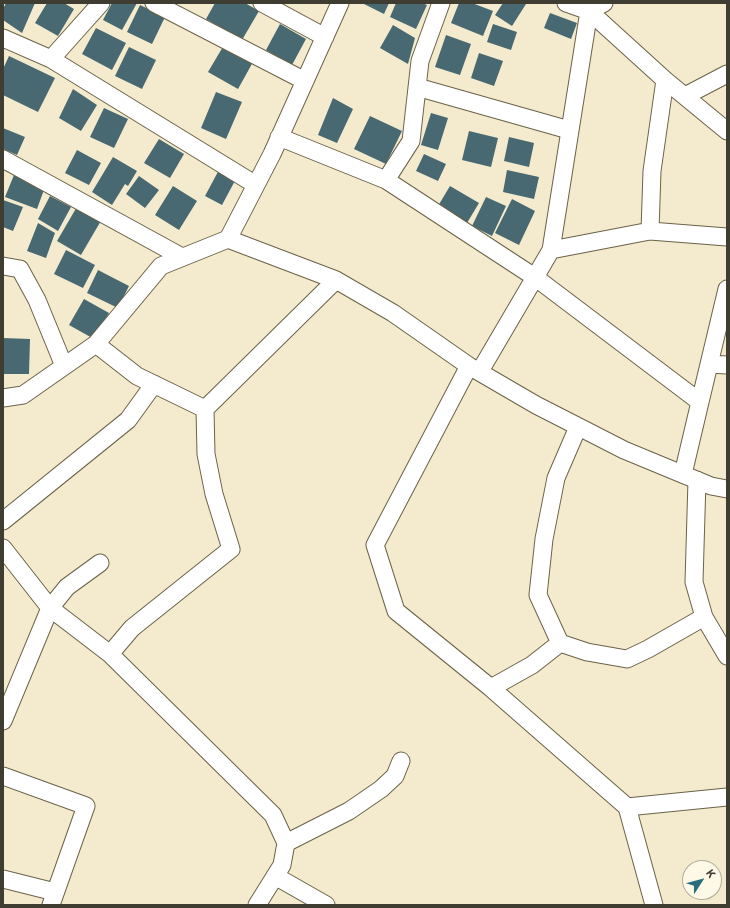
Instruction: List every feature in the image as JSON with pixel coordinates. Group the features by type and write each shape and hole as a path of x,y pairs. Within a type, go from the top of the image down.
{"street":[{"path":"51,60 101,3"},
{"path":"154,3 305,81"},
{"path":"262,3 325,37"},
{"path":"3,398 23,395 96,344 161,266 228,239 280,137 340,3"},
{"path":"386,180 411,141 420,61 441,3"},
{"path":"566,3 589,12 665,80 727,131"},
{"path":"604,3 589,12 551,250 536,278 474,369 375,545 396,611 491,688 627,807 654,905"},
{"path":"3,38 51,60 256,186"},
{"path":"685,96 727,74"},
{"path":"650,231 652,171 665,80"},
{"path":"417,88 569,130"},
{"path":"280,137 386,180 536,278 700,402"},
{"path":"3,159 182,257"},
{"path":"551,250 650,231 727,237"},
{"path":"228,239 336,280 394,313 474,369 536,405 624,450 711,486 727,489"},
{"path":"3,266 20,269 37,300 64,366"},
{"path":"110,654 132,628 231,549 214,494 206,454 205,409 336,280"},
{"path":"727,289 700,402 690,477 694,582 704,617 727,656"},
{"path":"96,344 137,376 205,409"},
{"path":"709,364 727,365"},
{"path":"3,520 128,420 154,384"},
{"path":"578,427 556,478 544,539 538,595 560,643 587,652 626,659 648,649 704,617"},
{"path":"3,548 50,608 110,654 273,815 286,843 282,865 257,905"},
{"path":"3,721 10,685 50,608 67,587 100,563"},
{"path":"491,688 532,665 560,643"},
{"path":"286,843 349,811 381,789 395,776 401,761"},
{"path":"3,776 86,806 53,898 3,878"},
{"path":"627,807 727,798"},
{"path":"275,876 326,905"}],"building":[{"path":"6,3 35,3 22,33 3,20 3,9"},
{"path":"47,3 64,3 74,9 58,36 35,23"},
{"path":"112,3 137,3 122,30 103,20"},
{"path":"215,3 245,3 259,11 242,40 206,19"},
{"path":"362,3 389,3 384,14"},
{"path":"396,3 422,3 427,5 416,29 390,17"},
{"path":"459,3 472,3 493,11 483,36 451,23"},
{"path":"503,3 526,4 512,26 495,15"},
{"path":"140,5 165,17 152,44 127,32"},
{"path":"550,13 577,23 571,39 544,28"},
{"path":"280,24 306,39 292,65 266,50"},
{"path":"493,24 517,32 511,50 487,42"},
{"path":"393,25 415,38 408,64 380,48"},
{"path":"96,28 126,43 112,70 82,54"},
{"path":"446,35 471,44 460,75 435,67"},
{"path":"224,45 253,62 238,89 208,72"},
{"path":"129,47 156,60 142,89 115,76"},
{"path":"479,53 503,61 494,86 471,78"},
{"path":"9,56 55,78 38,112 3,95 3,69"},
{"path":"73,89 97,105 81,131 59,118"},
{"path":"216,92 242,102 226,139 201,128"},
{"path":"333,98 353,109 337,143 318,135"},
{"path":"104,108 128,119 114,148 90,137"},
{"path":"431,113 448,118 438,150 421,145"},
{"path":"370,116 402,131 386,164 354,149"},
{"path":"3,128 25,137 17,155 3,149"},
{"path":"469,131 498,138 491,167 462,160"},
{"path":"509,137 534,143 529,167 504,161"},
{"path":"159,139 184,154 170,178 144,163"},
{"path":"77,150 101,163 89,185 65,173"},
{"path":"424,154 446,164 438,181 416,171"},
{"path":"113,157 137,171 128,186 125,184 112,205 92,192"},
{"path":"220,168 237,177 222,205 205,196"},
{"path":"507,170 539,177 534,199 503,192"},
{"path":"14,175 45,187 37,209 5,197"},
{"path":"139,176 159,190 145,208 126,194"},
{"path":"173,186 197,201 179,230 155,215"},
{"path":"450,186 479,203 467,223 438,206"},
{"path":"50,196 71,207 58,231 38,219"},
{"path":"486,197 506,206 492,236 472,226"},
{"path":"512,199 535,211 519,245 495,233"},
{"path":"3,200 23,207 13,231 3,227"},
{"path":"78,205 102,219 81,255 57,241"},
{"path":"38,223 55,233 46,258 27,251"},
{"path":"66,250 95,265 83,288 54,274"},
{"path":"98,270 129,286 118,308 87,293"},
{"path":"84,299 109,313 94,339 69,325"},
{"path":"3,338 30,339 29,374 3,374"}]}
